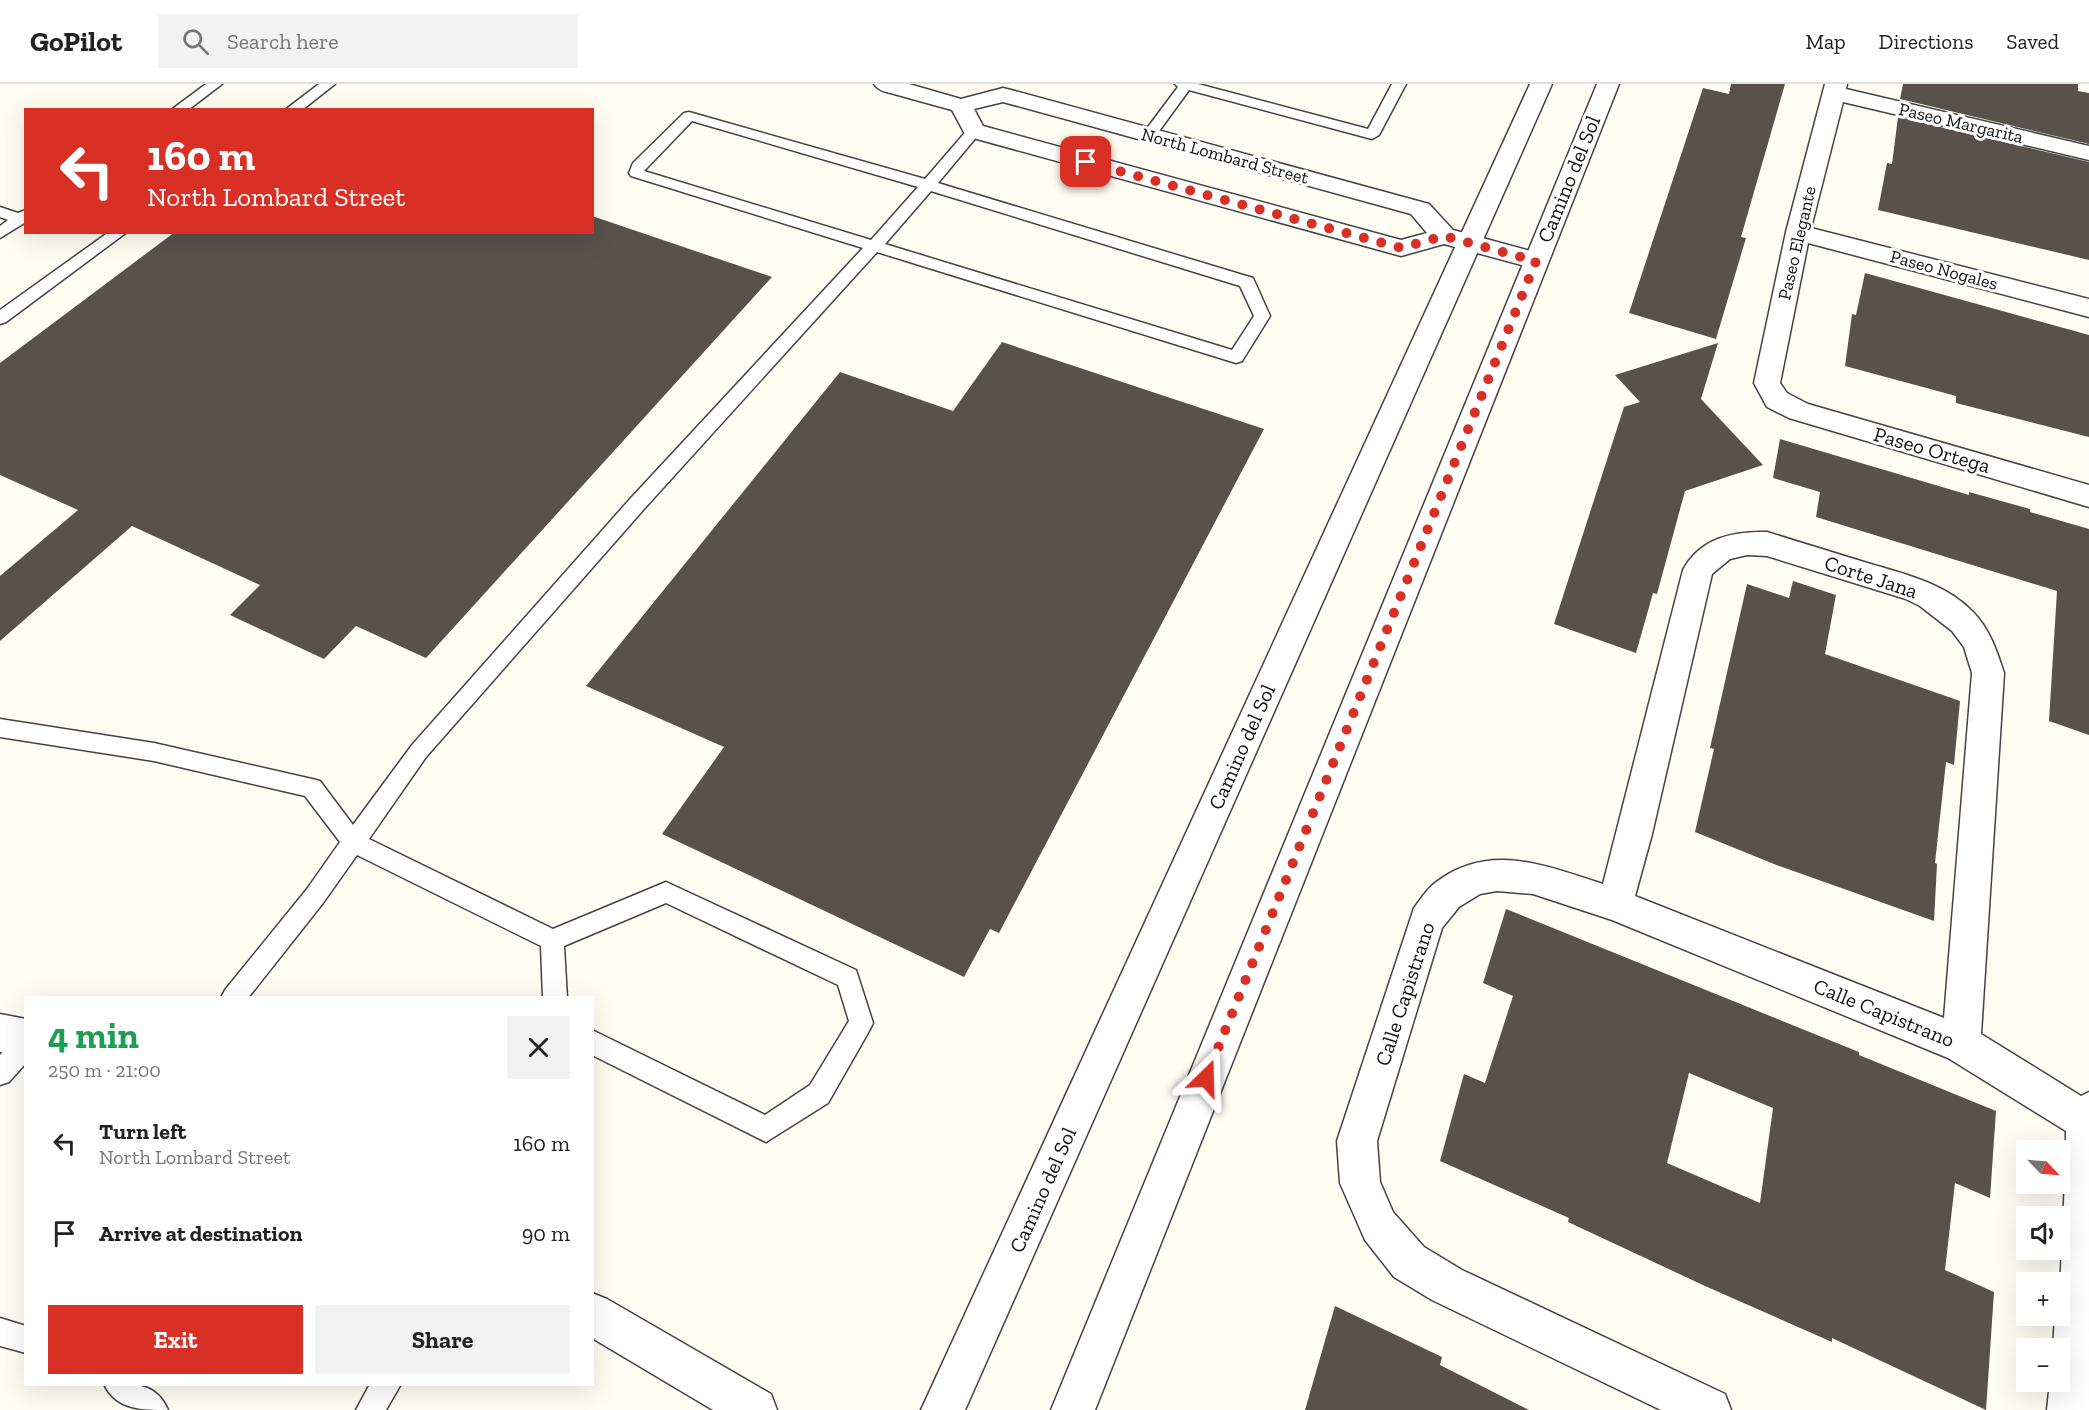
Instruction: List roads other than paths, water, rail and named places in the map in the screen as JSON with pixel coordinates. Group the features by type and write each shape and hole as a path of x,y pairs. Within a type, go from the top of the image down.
{"street":[{"name":"Camino del Sol","path":"944,1410 1456,239 1541,84"},
{"name":"Camino del Sol","path":"1073,1410 1608,84"},
{"path":"892,85 961,106 974,131"},
{"name":"Paseo Margarita","path":"1834,88 2089,153"},
{"name":"Paseo Elegante","path":"1777,400 1767,383 1798,232 1834,88"},
{"name":"North Lombard Street","path":"961,106 1003,95 1420,209 1456,239"},
{"name":"North Lombard Street","path":"974,131 1401,248 1456,239"},
{"name":"Paseo Nogales","path":"1798,232 2089,308"},
{"path":"1456,239 1536,261"},
{"name":"Paseo Ortega","path":"1777,400 1799,411 2089,496"},
{"name":"Corte Jana","path":"1615,905 1635,834 1695,581 1703,562 1722,548 1750,543 1767,544 1916,590 1937,600 1964,622 1982,647 1988,673 1961,1044"},
{"name":"Calle Capistrano","path":"1709,1410 1447,1285 1409,1262 1378,1226 1360,1183 1358,1141 1427,920 1446,895 1474,879 1497,875 1533,878 1615,905 1961,1044 2088,1117"},
{"path":"0,1033 24,1038"},
{"path":"2069,1410 2086,1202 2088,1117"},
{"path":"594,1315 755,1410"}],"lane":[{"path":"181,108 215,84"},
{"path":"295,108 328,84"},
{"path":"1149,135 1185,84 1372,135 1399,84"},
{"path":"689,116 928,185 1247,282 1262,316 1236,357 636,172 638,166 689,116"},
{"path":"235,996 315,896 419,751 637,504 874,246 974,131"},
{"path":"0,212 23,217"},
{"path":"0,233 23,217"},
{"path":"0,318 117,234"},
{"path":"0,728 154,752 312,788 354,843 552,940 666,892 848,978 861,1023 819,1094 766,1129 594,1043"},
{"path":"552,940 555,996"},
{"path":"0,1073 24,1048"},
{"path":"0,1332 24,1339"},
{"path":"121,1386 154,1410"},
{"path":"370,1410 386,1386"}]}
